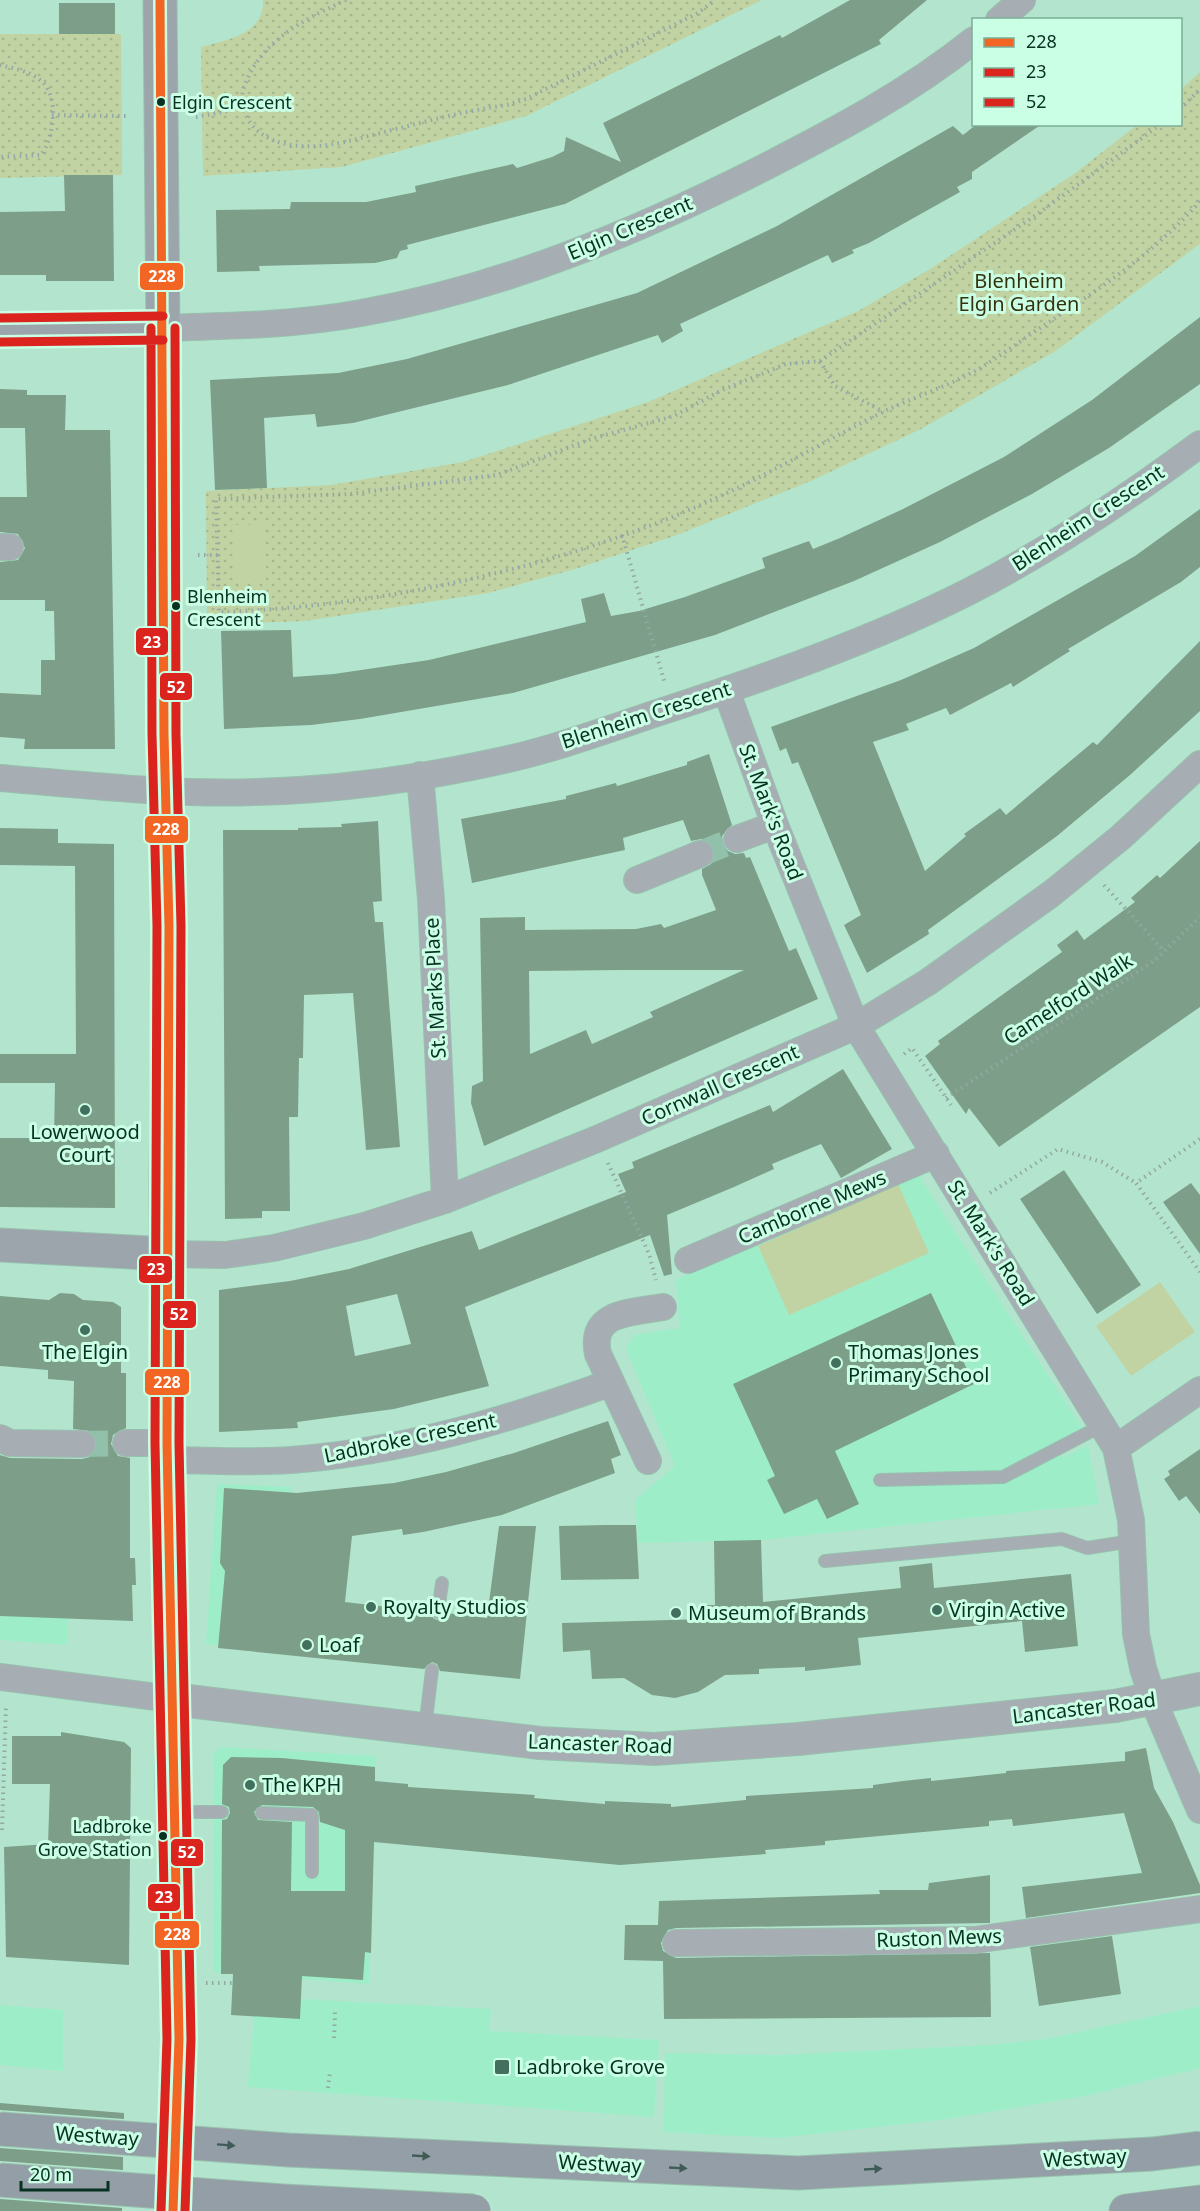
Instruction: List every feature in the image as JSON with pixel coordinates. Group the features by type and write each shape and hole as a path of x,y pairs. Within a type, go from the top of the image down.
{"highway":[{"name":"Westway","path":"0,2129 288,2150 798,2173 1152,2154 1200,2148"},
{"path":"0,2180 271,2200 474,2211"},
{"path":"1126,2211 1200,2202"}],"main road":[{"path":"160,0 165,790 170,926 168,1451 173,1812 180,2083 173,2211"},
{"name":"Elgin Crescent","path":"0,330 163,328"},
{"path":"0,1245 168,1254"}],"street":[{"path":"1001,18 1022,0"},
{"name":"Elgin Crescent","path":"163,328 251,325 360,313 424,301 552,261 658,219 813,142 877,108 972,41"},
{"name":"Blenheim Crescent","path":"0,778 165,790 256,792 336,787 505,760 676,707 789,668 965,593 1022,563 1125,500 1200,444"},
{"name":"St. Mark's Road","path":"726,690 775,825 856,1026 1116,1448 1131,1520 1136,1634 1153,1700 1200,1810"},
{"name":"Cornwall Crescent","path":"168,1254 225,1255 274,1248 364,1226 445,1200 597,1139 856,1026 928,982 976,949 1086,865 1200,764"},
{"name":"St. Marks Place","path":"420,775 430,899 445,1200"},
{"path":"737,839 775,825"},
{"path":"637,880 700,854"},
{"name":"Camborne Mews","path":"688,1260 936,1154"},
{"path":"648,1461 610,1383 594,1338 601,1324 612,1317 663,1307"},
{"name":"Ladbroke Crescent","path":"126,1443 168,1451 289,1460 390,1447 454,1434 528,1412 610,1383"},
{"path":"1116,1448 1200,1390"},
{"path":"0,1438 10,1443 82,1444"},
{"name":"Lancaster Road","path":"3,1677 540,1743 654,1749 798,1739 1153,1700 1200,1689"},
{"name":"Ruston Mews","path":"676,1942 974,1940 1200,1909"}],"lane":[{"path":"880,1480 1003,1478 1103,1425"},
{"path":"825,1561 1062,1539 1087,1548 1132,1541"},
{"path":"438,1612 442,1583"},
{"path":"424,1729 432,1670"},
{"path":"173,1812 222,1812"},
{"path":"262,1813 312,1815 312,1872"}],"path":[{"path":"346,0 294,27 264,52 250,71 242,91 243,108 250,122 266,137 300,146 334,144 484,108 507,105 526,99 674,25 715,0"},
{"path":"0,65 25,72 42,80 51,94 52,116 46,148 41,155 0,157"},
{"path":"1182,107 1200,89"},
{"path":"196,117 243,108"},
{"path":"52,116 127,116"},
{"path":"1158,126 1036,215 820,361 786,364 720,391 674,416 591,439 497,475 350,494 216,499 219,612 284,610 357,600 512,569 622,535 713,500 800,458 884,412 974,372 1062,314 1143,255 1200,201"},
{"path":"820,361 835,386 884,412"},
{"path":"622,535 665,686 676,707"},
{"path":"198,555 218,555"},
{"path":"1086,865 1164,951"},
{"name":"Camelford Walk","path":"946,1098 1154,961 1200,918"},
{"path":"883,1067 912,1048 951,1105"},
{"path":"597,1139 649,1254 663,1307"},
{"path":"1136,1184 1200,1139"},
{"path":"969,1206 1058,1149 1102,1162 1136,1184 1200,1272"},
{"path":"2,1830 3,1677"},
{"path":"334,2038 335,2012"},
{"path":"328,2088 330,2072"}],"shaded area":[{"name":"Thomas Jones Primary School","path":"916,1171 1082,1428 1056,1444 1063,1458 1088,1445 1099,1504 761,1540 638,1543 635,1500 675,1466 626,1349 634,1335 680,1328 676,1280"},
{"path":"217,1484 291,1487 277,1653 206,1644"},
{"path":"0,1490 70,1576 67,1645 0,1640"},
{"path":"220,1747 376,1756 369,1984 302,1979 301,1999 491,2009 489,2031 659,2040 654,2117 248,2087 254,2016 231,2015 233,1974 213,1972 213,1754"},
{"path":"0,2005 63,2010 63,2071 0,2065"},
{"path":"1200,2006 1200,2068 1085,2096 947,2119 778,2138 664,2132 665,2053 778,2055 992,2045 1046,2039"}],"green space":[{"path":"263,0 762,0 526,116 342,167 203,176 201,47 232,38 251,28 258,21"},
{"path":"0,34 121,34 122,175 0,178"},
{"name":"Blenheim Elgin Garden","path":"1200,72 1200,244 1054,352 923,428 813,480 677,535 575,569 488,593 305,621 207,625 206,491 331,485 463,462 648,402 858,311 930,269 1074,174 1136,126 1182,126 1182,88"},
{"path":"265,524 266,580 234,581 233,525"},
{"path":"898,1184 929,1253 789,1315 758,1246"},
{"path":"1160,1282 1195,1332 1131,1376 1096,1326"}],"building":[{"path":"850,0 927,0 879,40 881,44 565,204 407,245 408,249 400,251 397,258 375,263 259,266 260,271 217,272 216,210 290,209 291,202 366,202 416,192 415,186 513,164 517,168 552,157 564,151 566,137 621,162 603,123 780,35 782,38"},
{"path":"59,3 115,3 115,34 59,34"},
{"path":"953,126 963,135 974,126 1039,126 972,172 972,179 957,187 960,192 869,243 852,250 854,253 832,263 828,255 680,324 683,331 662,343 658,335 508,385 353,423 317,427 315,414 264,418 267,488 215,490 210,380 338,373 407,359 637,293 777,226"},
{"path":"64,175 113,175 114,281 46,281 46,275 0,275 0,212 65,211"},
{"path":"1200,317 1200,384 1109,448 1032,494 940,542 854,581 715,635 513,693 360,719 311,725 224,729 221,631 291,630 293,677 334,674 429,660 586,622 581,599 604,593 611,616 639,611 685,597 765,568 762,558 809,541 813,549 840,538 903,509 1004,457 1092,400"},
{"path":"0,389 27,390 27,395 66,395 65,430 110,430 115,749 24,749 25,739 0,737 0,693 41,695 41,660 55,660 54,611 45,611 45,600 0,600 0,562 18,560 25,548 18,534 0,532 0,497 27,497 25,428 0,428"},
{"path":"1200,509 1200,567 1181,582 1068,649 1070,651 1013,687 1011,683 950,715 946,708 906,724 909,730 873,742 925,871 966,836 964,834 1000,808 1006,815 1093,742 1097,745 1200,641 1200,711 1130,775 1057,836 928,930 929,934 867,973 844,925 861,915 798,762 792,764 786,748 780,751 771,727 901,680 974,648 1135,556"},
{"path":"709,754 732,825 722,836 723,845 728,851 735,854 744,853 746,858 750,857 789,951 796,948 818,999 484,1146 471,1103 472,1086 483,1081 480,918 525,917 525,930 636,929 661,924 664,928 716,910 702,875 702,869 711,864 715,855 709,842 701,839 691,841 683,820 623,838 625,850 472,883 461,819 566,799 566,796 616,783 617,786 687,765 687,762","holes":["744,970 650,1012 653,1017 592,1044 586,1030 530,1054 529,971"]},
{"path":"378,821 382,901 373,902 375,922 383,922 400,1147 366,1150 353,993 304,995 303,1058 299,1058 298,1117 289,1117 290,1211 262,1211 262,1218 225,1219 223,830 298,830 298,828 342,827 341,824"},
{"path":"0,828 58,829 58,843 114,844 115,1208 0,1207 0,1138 54,1138 55,1083 0,1083 0,1054 76,1054 75,866 0,865"},
{"path":"1200,841 1200,1007 999,1147 969,1108 966,1114 925,1056 940,1044 938,1041 1062,952 1057,945 1077,930 1084,940 1135,902 1131,898 1157,875 1160,878"},
{"path":"843,1069 892,1149 841,1178 821,1144 772,1164 774,1169 667,1215 672,1274 664,1276 650,1235 465,1307 489,1386 394,1409 297,1422 298,1428 219,1432 219,1290 290,1281 349,1269 472,1231 479,1250 626,1192 618,1174 634,1168 632,1162 770,1105 773,1112","holes":["397,1294 411,1344 355,1356 346,1306"]},
{"path":"1064,1170 1141,1285 1097,1314 1020,1199"},
{"path":"1191,1183 1200,1195 1200,1254 1163,1202"},
{"path":"60,1293 74,1294 83,1300 113,1302 121,1307 121,1373 126,1373 126,1428 113,1435 111,1444 118,1456 130,1458 130,1558 135,1558 136,1585 132,1585 133,1621 0,1616 0,1455 10,1458 82,1459 90,1457 97,1445 90,1431 73,1429 74,1381 48,1379 48,1370 0,1366 0,1296 49,1300"},
{"path":"931,1293 974,1384 835,1451 859,1504 827,1519 817,1499 784,1514 767,1480 775,1476 733,1384"},
{"path":"608,1421 621,1455 611,1459 615,1473 502,1515 403,1535 402,1529 352,1536 345,1602 430,1612 437,1620 446,1613 487,1618 499,1526 536,1526 520,1679 440,1671 437,1664 432,1662 424,1669 218,1648 225,1571 220,1563 224,1488 297,1493 394,1483 446,1472 514,1453"},
{"path":"1200,1449 1200,1514 1186,1496 1179,1501 1164,1479 1170,1475 1168,1471"},
{"path":"636,1525 639,1579 561,1580 559,1526"},
{"path":"761,1540 763,1602 901,1588 899,1567 932,1563 934,1588 1071,1574 1078,1646 1025,1652 1022,1621 858,1638 861,1665 805,1671 805,1667 759,1669 759,1674 725,1675 698,1692 675,1698 652,1695 624,1678 592,1679 590,1650 563,1652 562,1623 706,1619 706,1605 715,1605 714,1541"},
{"path":"61,1732 124,1742 131,1748 129,1965 6,1957 4,1847 48,1844 50,1784 12,1784 12,1736 61,1736"},
{"path":"1146,1748 1154,1788 1173,1822 1200,1885 1200,1893 1026,1918 1022,1887 1142,1873 1124,1813 1013,1826 1012,1819 989,1821 989,1826 825,1841 825,1845 765,1850 766,1854 620,1865 374,1842 371,1953 365,1952 363,1980 302,1976 300,2019 231,2015 233,1974 221,1974 222,1820 227,1819 230,1813 229,1807 222,1804 223,1765 231,1757 282,1758 375,1767 375,1781 408,1784 408,1787 535,1795 534,1798 605,1804 605,1801 671,1804 671,1807 746,1800 746,1796 873,1788 873,1785 931,1778 931,1781 1006,1773 1006,1771 1125,1761 1125,1752","holes":["262,1805 313,1807 319,1812 320,1822 345,1830 345,1891 291,1891 292,1822 258,1820 254,1812"]},
{"path":"990,1875 990,1923 676,1928 668,1930 661,1943 663,1951 676,1958 990,1953 991,2017 664,2019 663,1961 624,1960 625,1925 658,1925 659,1901 880,1894 879,1890 928,1890 929,1883"},
{"path":"1112,1936 1121,1994 1039,2006 1030,1947"},
{"path":"0,2103 124,2113 124,2119 0,2110"},
{"path":"0,2148 123,2157 123,2170 0,2161"},
{"path":"0,2199 122,2208 122,2211 0,2211"}],"tunnel":[{"path":"700,854 737,839"},
{"path":"82,1444 126,1443"}],"transit line":[{"name":"228","path":"160,0 164,734 169,926 167,1443 179,2039 173,2211"},
{"name":"52","path":"0,318 163,316"},
{"name":"23","path":"151,328 152,734 157,926 155,1443 167,2039 161,2211"},
{"name":"52","path":"175,328 176,734 181,926 179,1443 191,2039 185,2211"},
{"name":"23","path":"0,342 163,340"}],"place":[{"name":"Elgin Crescent","path":"161,102"},
{"name":"Blenheim Crescent","path":"176,606"},
{"name":"Lowerwood Court","path":"85,1110"},
{"name":"The Elgin","path":"85,1330"},
{"name":"Thomas Jones Primary School","path":"836,1363"},
{"name":"Royalty Studios","path":"371,1607"},
{"name":"Virgin Active","path":"937,1610"},
{"name":"Museum of Brands","path":"676,1613"},
{"name":"Loaf","path":"307,1645"},
{"name":"The KPH","path":"250,1785"},
{"name":"Ladbroke Grove Station","path":"163,1836"},
{"name":"Ladbroke Grove","path":"502,2067"}]}
